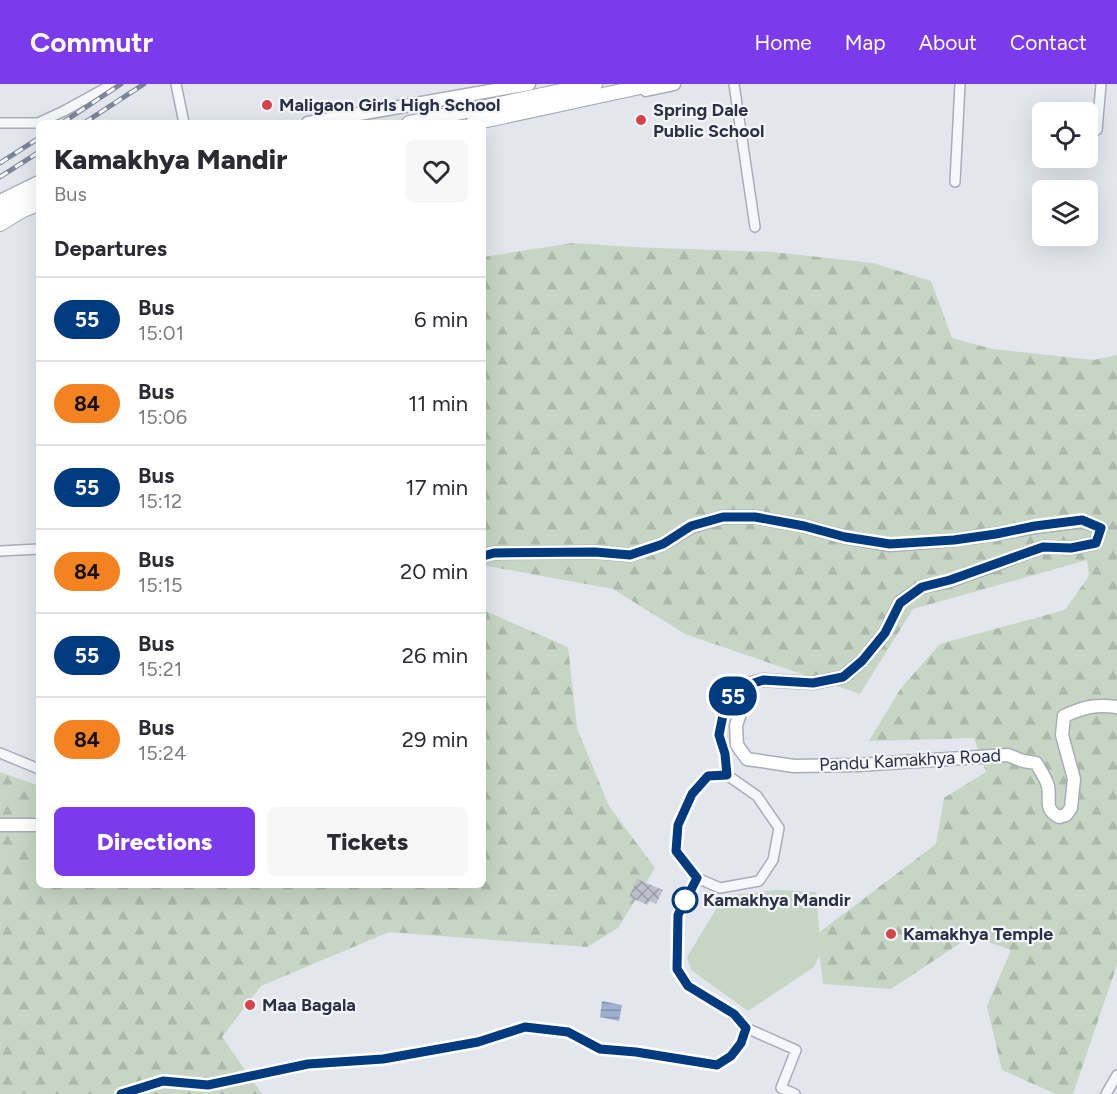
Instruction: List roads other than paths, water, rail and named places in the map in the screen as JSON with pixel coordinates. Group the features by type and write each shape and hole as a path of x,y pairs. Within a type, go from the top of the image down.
{"main road":[{"path":"423,120 595,84"},
{"path":"486,120 654,84"},
{"path":"0,210 36,192"},
{"path":"0,224 36,205"}],"street":[{"path":"44,120 113,84"},
{"path":"176,84 183,120"},
{"path":"325,120 529,84"},
{"path":"486,125 674,84"},
{"path":"734,84 755,227"},
{"path":"955,182 960,84"},
{"path":"1098,118 1101,84"},
{"path":"0,123 36,123"},
{"path":"0,201 36,183"},
{"path":"0,231 36,211"},
{"path":"486,555 505,552 595,552 630,555 663,544 691,526 723,517 755,517 804,526 845,537 890,544 954,540 1082,520 1101,528 1096,543 1071,548 1043,547 950,580 922,587 900,603 885,633 862,661 843,677 813,683 763,680 736,689 723,715 719,735 725,754 727,775"},
{"path":"0,551 36,549"},
{"name":"Pandu Kamakhya Road","path":"751,683 736,724 737,745 747,759 794,766 858,765 1008,755 1036,763 1048,785 1048,808 1059,817 1066,815 1071,808 1074,779 1062,735 1064,716 1081,708 1101,705 1117,707"},
{"path":"0,753 36,768"},
{"path":"727,775 757,796 779,828 773,860 759,881 720,888 697,878 676,851 678,825 692,794 708,776 727,775"},
{"path":"0,825 36,825"},
{"path":"697,878 678,915 677,969 688,986 734,1014 746,1028 796,1050 781,1088 795,1094"},
{"path":"121,1094 163,1081 208,1085 308,1064 383,1059 478,1042 525,1027 568,1032 600,1049 636,1052 717,1065 731,1056 741,1043 746,1028"},
{"path":"1106,1094 1117,1075"}],"water":[{"path":"602,1001 622,1005 619,1021 600,1017"}],"railway":[{"path":"67,120 121,84"},
{"path":"89,120 144,84"},
{"path":"0,163 36,140"},
{"path":"0,177 36,154"}],"place":[{"name":"Maligaon Girls High School","path":"267,105"},
{"name":"Spring Dale Public School","path":"641,120"},
{"name":"Kamakhya Mandir","path":"685,900"},
{"name":"Kamakhya Temple","path":"891,934"},
{"name":"Maa Bagala","path":"250,1005"}]}
